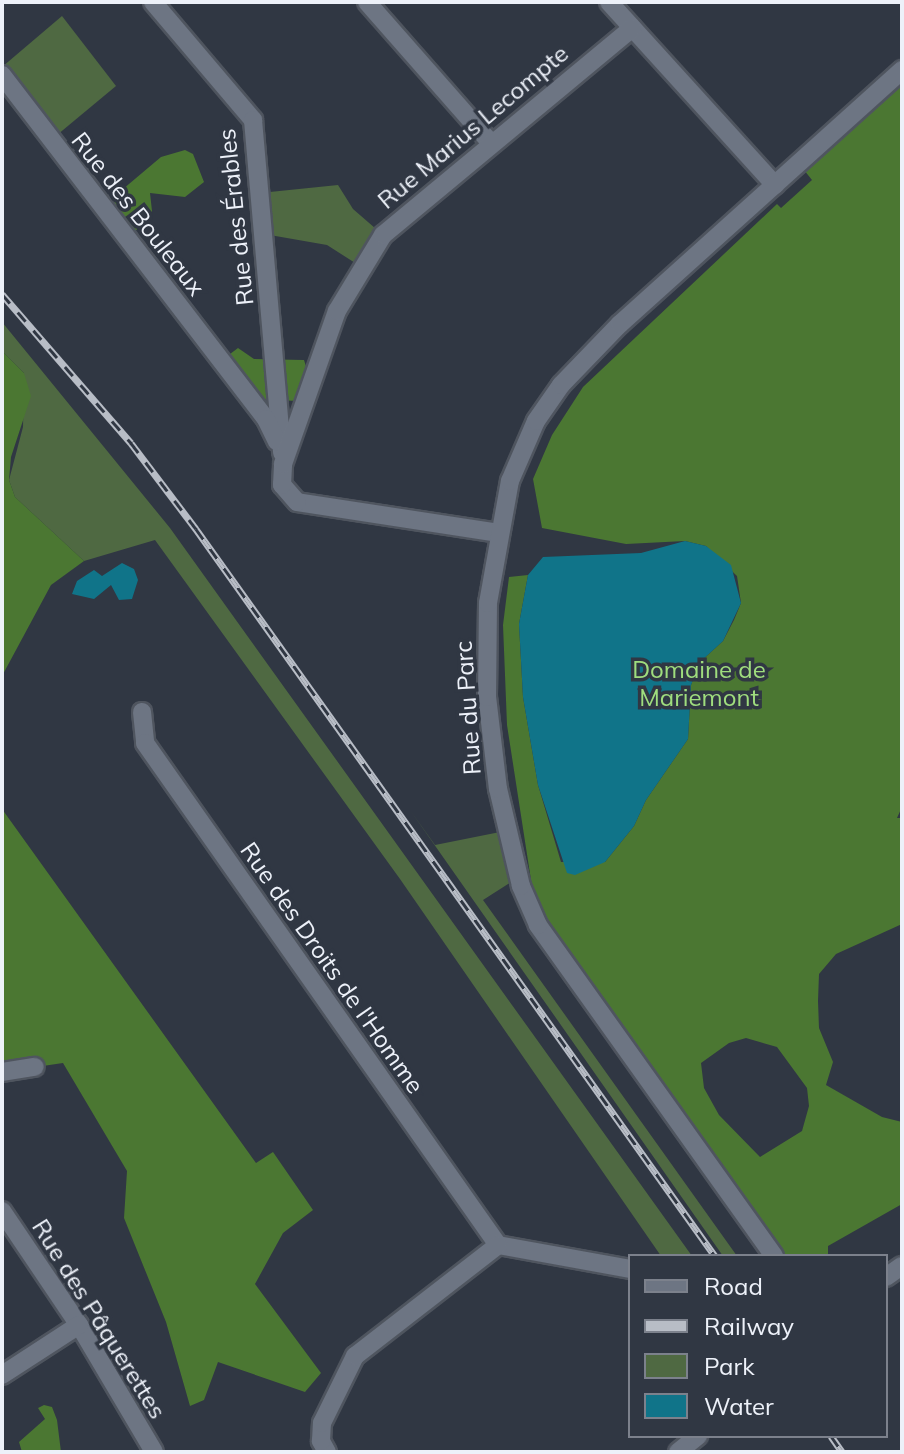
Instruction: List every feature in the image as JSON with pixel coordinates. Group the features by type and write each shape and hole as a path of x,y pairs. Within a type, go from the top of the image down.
{"street":[{"name":"Rue des Érables","path":"153,2 253,120 283,464"},
{"path":"367,2 489,141"},
{"path":"609,2 775,185"},
{"name":"Rue Marius Lecompte","path":"283,464 300,407 337,311 383,235 489,141 632,28"},
{"name":"Rue du Parc","path":"773,1254 566,967 521,886 505,831 487,697 488,603 499,533 518,460 561,385 620,324 902,70"},
{"name":"Rue des Bouleaux","path":"2,75 266,419 283,464 282,485 297,502 499,533"},
{"name":"Rue des Droits de l'Homme","path":"142,712 145,743 498,1245"},
{"path":"2,1072 35,1067"},
{"name":"Rue des Pâquerettes","path":"2,1211 79,1325 154,1452"},
{"path":"327,1452 322,1423 355,1356 498,1245 628,1269"},
{"path":"2,1375 79,1325"},
{"path":"678,1452 696,1438"}],"green space":[{"path":"62,16 116,86 51,140 2,67"},
{"name":"Domaine de Mariemont","path":"902,85 902,807 897,818 902,818 902,924 836,954 819,974 818,1001 819,1028 833,1062 826,1085 882,1117 902,1122 902,1204 828,1246 828,1254 785,1254 573,964 533,893 507,725 503,625 509,577 528,575 519,624 523,697 538,785 561,862 605,862 634,826 646,800 688,739 691,685 700,662 723,641 734,620 741,603 737,576 706,546 685,541 626,544 542,528 533,479 552,435 583,387 777,204 781,208 812,180 804,170","holes":["746,1038 777,1047 807,1088 809,1106 802,1131 760,1157 719,1115 704,1088 701,1063 729,1043"]},
{"path":"185,150 193,154 204,182 185,197 150,193 152,211 134,233 109,208 110,200 161,157"},
{"path":"338,185 353,209 383,235 363,268 327,245 264,234 260,193"},
{"path":"2,322 170,528 691,1254 660,1254 400,879 155,540 84,561 15,497 9,480 23,427 24,373 2,351"},
{"path":"238,348 254,359 304,360 310,379 297,401 258,399 226,357"},
{"path":"2,351 24,373 31,396 11,457 9,480 15,497 84,561 51,585 2,676"},
{"path":"2,809 256,1163 273,1152 313,1210 283,1233 255,1284 321,1373 305,1392 218,1362 204,1400 190,1406 166,1322 124,1218 127,1171 63,1063 2,1072"},
{"path":"410,810 435,845 505,831 519,877 483,900 736,1254 722,1254"},
{"path":"44,1405 52,1407 57,1420 61,1452 22,1452 19,1442 45,1419 38,1408"}],"water":[{"path":"685,541 706,546 731,565 741,603 723,641 700,662 691,685 688,739 646,800 634,826 605,862 575,875 567,873 538,785 523,697 519,624 528,575 543,557 641,553"},
{"path":"122,563 134,569 138,580 132,599 119,600 111,585 94,599 72,594 77,581 94,570 102,576"}],"railway":[{"path":"2,294 131,443 196,529 714,1254"},
{"path":"832,1438 842,1452"}]}
